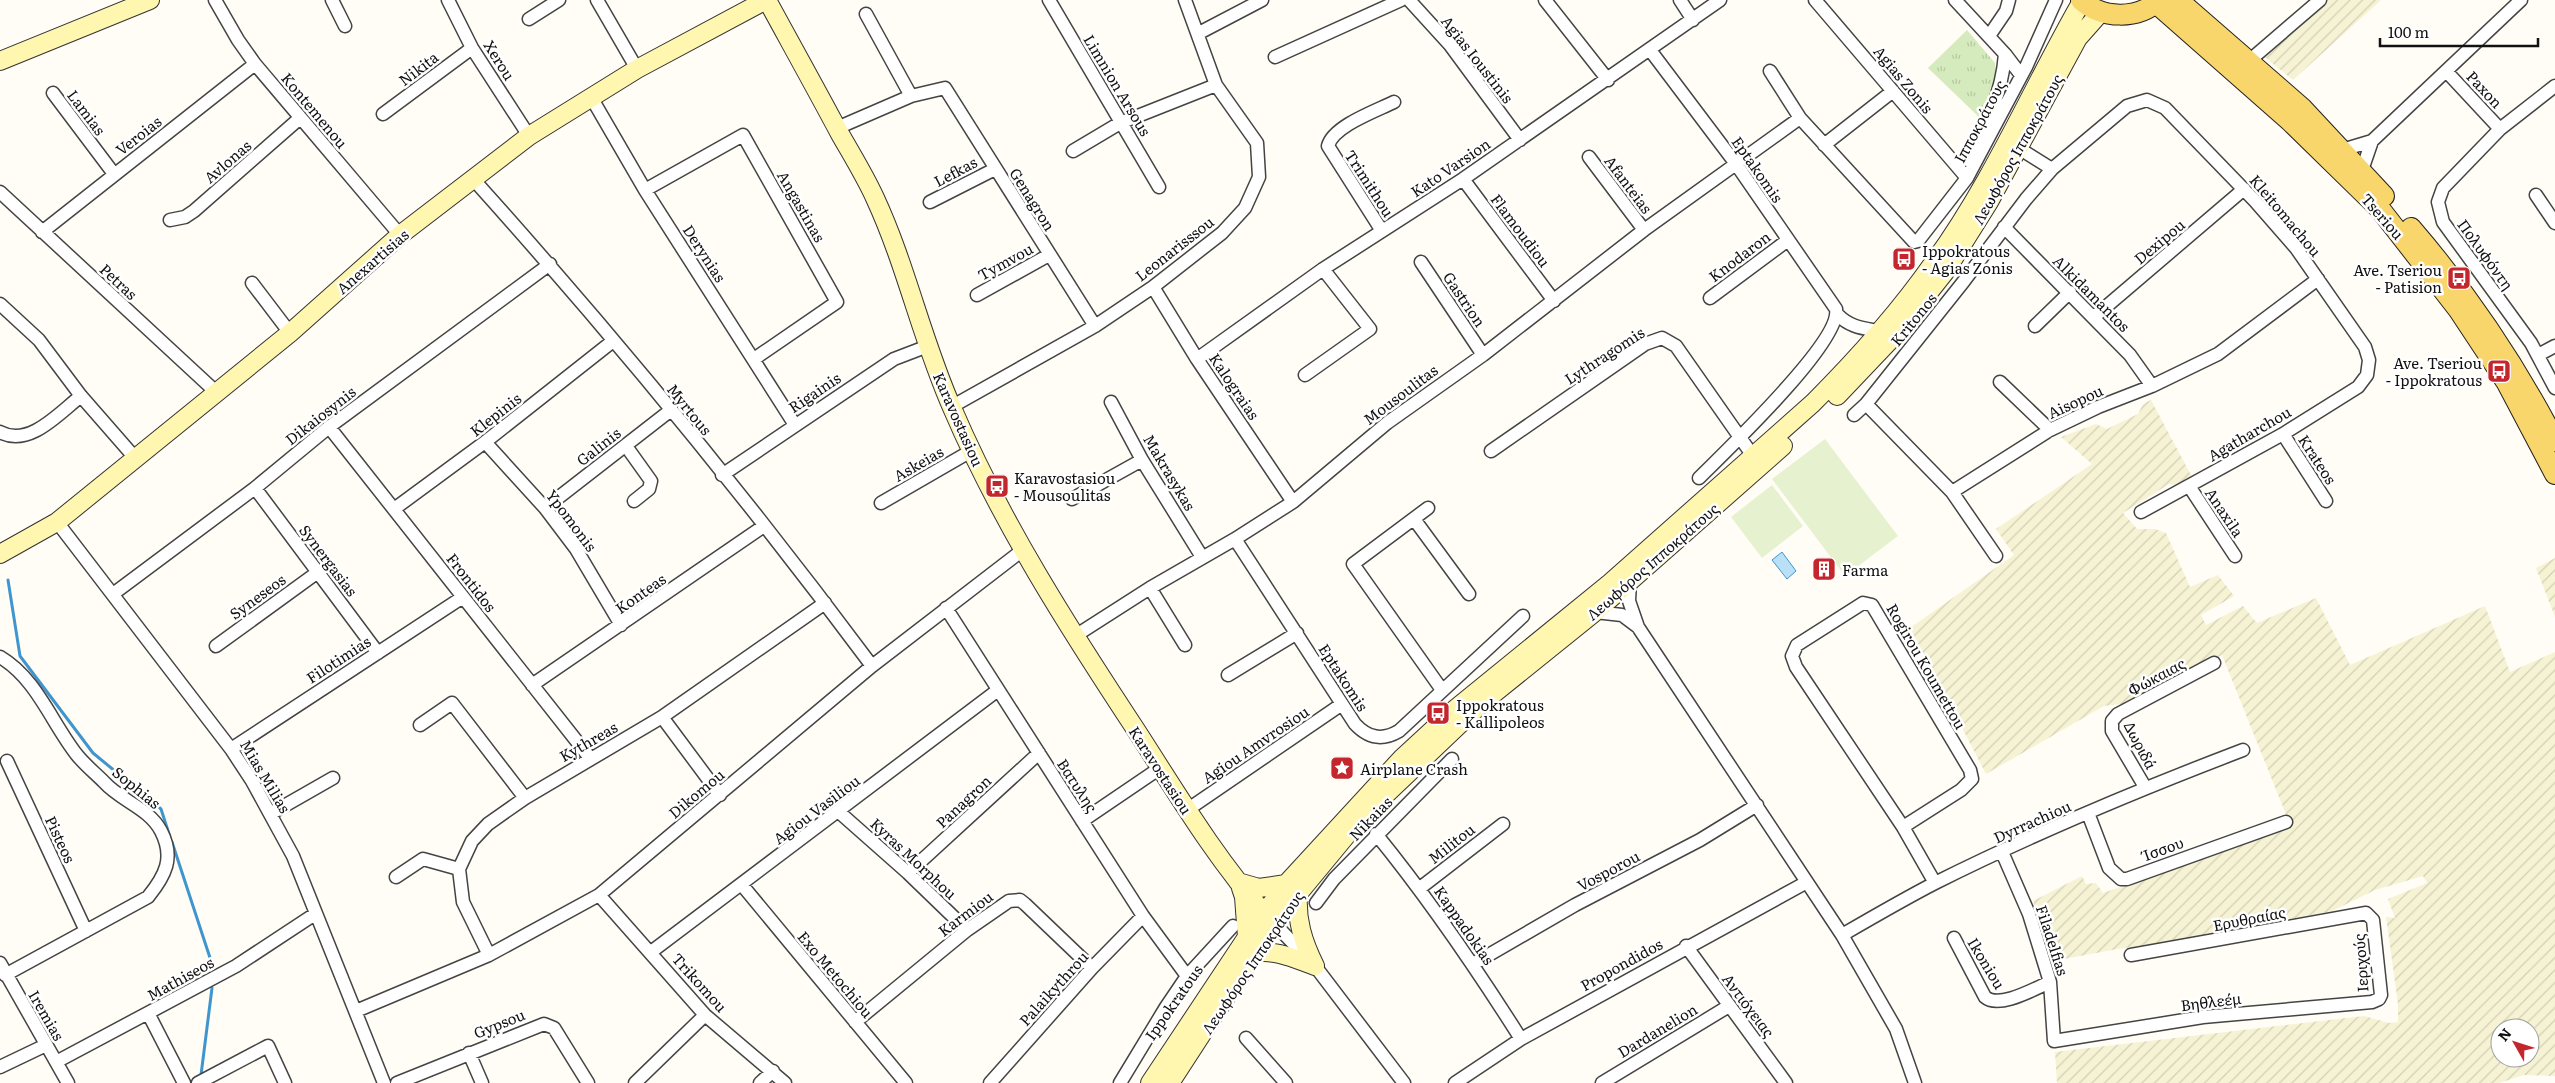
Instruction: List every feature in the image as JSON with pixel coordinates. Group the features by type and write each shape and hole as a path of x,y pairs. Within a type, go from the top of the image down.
{"main road":[{"name":"Anexartisias","path":"0,554 57,522 290,333 400,235 529,136 636,69 766,0"},
{"name":"Karavostasiou","path":"766,0 875,197 906,275 928,346 951,407 971,451 1024,549 1075,636 1187,810 1238,882 1270,914"},
{"name":"Tseriou","path":"2178,0 2302,108 2362,170 2461,288 2491,331 2555,441"},
{"path":"2082,1 2101,12 2120,15 2139,12 2157,1"},
{"name":"Λεωφόρος Ιπποκράτους","path":"1170,1083 1270,914 1351,811 1402,758 1454,710 1610,583 1813,403 1878,331 1934,263 1992,170 2082,1"},
{"name":"Tseriou","path":"2157,1 2290,121 2380,209 2463,317 2507,383 2555,474"},
{"path":"0,61 143,2"},
{"name":"Λεωφόρος Ιπποκράτους","path":"1292,888 1360,819 1482,703 1595,612 1820,413 1895,335 1944,272 1989,202 2020,149 2078,38 2101,12"},
{"path":"1238,882 1259,888 1292,888 1298,923 1305,947 1315,966"},
{"path":"1238,882 1244,898 1251,945 1262,952 1283,954 1315,966"},
{"name":"Λεωφόρος Ιπποκράτους","path":"1150,1083 1251,945"}],"street":[{"name":"Kontemenou","path":"215,0 238,40 255,64 400,235"},
{"path":"332,0 345,26"},
{"name":"Xerou","path":"448,0 472,48 529,136"},
{"path":"529,19 558,0"},
{"path":"597,0 636,69"},
{"name":"Limnion Arsous","path":"1049,0 1159,187"},
{"name":"Leonarisssou","path":"951,407 1095,326 1153,286 1222,233 1245,208 1259,177 1257,143 1216,85 1199,33 1185,0"},
{"path":"1199,33 1262,0"},
{"path":"1275,57 1401,0"},
{"name":"Agias Ioustinis","path":"1409,0 1450,45 1520,140"},
{"path":"1546,0 1608,80"},
{"path":"1680,0 1693,20"},
{"name":"Kato Varsion","path":"1197,359 1324,268 1463,179 1608,80 1720,0"},
{"name":"Agias Zonis","path":"1815,0 1967,178"},
{"path":"1955,0 2005,54 2021,75 2040,80"},
{"path":"1988,36 2006,11 2009,0"},
{"name":"Ιπποκράτους","path":"1824,145 1911,241 1918,241 1967,178 2021,75 2056,0"},
{"path":"2249,61 2320,0"},
{"path":"2342,150 2372,141 2521,0"},
{"path":"837,128 911,96 866,14"},
{"name":"Nikita","path":"383,114 472,48"},
{"name":"Eptakomis","path":"1650,50 1736,164 1837,312"},
{"path":"1967,160 1989,121 2000,90 2005,54"},
{"name":"Veroias","path":"42,232 255,64"},
{"path":"1770,71 1800,118 1824,145 1893,91"},
{"name":"Paxon","path":"2446,71 2500,129"},
{"path":"1073,151 1120,123 1216,85"},
{"name":"Genagron","path":"911,96 945,88 1095,326"},
{"name":"Πολυφόντη","path":"2554,89 2500,129 2443,188 2438,202 2443,222 2538,355 2555,388"},
{"name":"Lamias","path":"53,93 114,174"},
{"name":"Derynias","path":"592,97 645,190 754,359 794,425"},
{"name":"Kritonos","path":"1854,415 1866,404 2004,227 2052,169 2127,106 2147,100"},
{"name":"Kleitomachou","path":"2147,100 2165,108 2244,189 2296,248 2365,347 2369,360 2367,375"},
{"name":"Trimithou","path":"1382,231 1328,146 1329,140 1338,130 1394,102"},
{"name":"Avlonas","path":"170,220 185,217 194,211 300,118"},
{"name":"Mousoulitas","path":"1075,636 1150,588 1235,539 1293,502 1387,423 1483,355 1644,230 1800,118"},
{"name":"Angastinas","path":"645,190 743,135 837,302 754,359"},
{"path":"2362,170 2372,141"},
{"path":"2020,149 2052,169"},
{"name":"Afanteias","path":"1589,158 1644,230"},
{"name":"Lefkas","path":"930,202 995,169"},
{"name":"Flamoudiou","path":"1463,179 1554,301"},
{"name":"Myrtous","path":"474,180 550,264 671,410 825,603 872,666"},
{"name":"Dexipou","path":"2094,317 2244,189"},
{"name":"Petras","path":"0,192 216,392"},
{"path":"2536,196 2555,223"},
{"name":"Alkidamantos","path":"2004,227 2130,355 2152,386"},
{"name":"Knodaron","path":"1710,298 1788,240"},
{"name":"Tymvou","path":"977,295 1049,255"},
{"name":"Gastrion","path":"1421,262 1483,355"},
{"name":"Dikaiosynis","path":"113,594 255,488 329,427 550,264"},
{"path":"1304,375 1370,329 1324,268"},
{"name":"Aisopou","path":"1952,492 2050,430 2098,407 2152,386 2218,354 2318,278"},
{"path":"252,283 290,333"},
{"name":"Kalograias","path":"1153,286 1197,359 1293,502"},
{"path":"2035,326 2070,292"},
{"path":"0,304 39,340 81,396 136,459"},
{"path":"1699,478 1741,437 1806,365 1830,332 1837,312 1856,327 1878,331"},
{"path":"1856,327 1861,351"},
{"name":"Lythragomis","path":"1491,451 1645,344 1662,338 1676,346 1753,456"},
{"name":"Klepinis","path":"394,509 485,442 613,341"},
{"name":"Rigainis","path":"722,475 894,359 928,346"},
{"path":"2538,355 2555,346"},
{"name":"Agatharchou","path":"2141,512 2283,434 2358,388 2367,375"},
{"path":"2000,382 2050,430"},
{"path":"0,432 9,437 25,436 81,396"},
{"name":"Makrasykas","path":"1111,402 1142,460 1202,557"},
{"path":"1866,404 1952,492 1996,556"},
{"name":"Galinis","path":"545,508 671,410"},
{"name":"Frontidos","path":"329,427 590,758"},
{"name":"Krateos","path":"2283,434 2326,501"},
{"name":"Ypomonis","path":"485,442 545,508 576,549 621,625"},
{"path":"626,446 651,481 649,490 634,501"},
{"name":"Askeias","path":"880,503 971,451"},
{"path":"1072,499 1142,460"},
{"name":"Anaxila","path":"2189,486 2235,556"},
{"name":"Synergasias","path":"255,488 378,653"},
{"path":"1428,508 1353,564 1442,690"},
{"path":"1414,519 1469,594"},
{"name":"Mias Milias","path":"57,522 231,749 270,814 293,856 384,1083"},
{"name":"Konteas","path":"532,685 764,526"},
{"name":"Eptakomis","path":"1235,539 1342,704 1361,730 1370,735 1382,738 1399,731 1523,616"},
{"name":"Dikomou","path":"356,1011 489,955 599,895 872,666 1024,549"},
{"name":"Syneseos","path":"216,646 318,572"},
{"path":"1630,581 1628,601 1638,627 1842,935 1896,1029 1915,1083"},
{"path":"1150,588 1184,645"},
{"name":"Filotimias","path":"231,749 463,597"},
{"name":"Rogirou Koumettou","path":"1903,826 1970,784 1972,779 1970,770 1872,604 1863,602 1797,645 1792,656 1796,667 1903,826 1935,883"},
{"name":"Kythreas","path":"459,869 472,841 488,824 525,798 590,758 662,717 825,603"},
{"name":"Βατυλης","path":"946,608 1142,916 1187,976"},
{"path":"1595,612 1622,614 1638,627"},
{"path":"1228,675 1297,633"},
{"name":"Sophias","path":"0,656 24,675 77,755 108,786 150,815 164,839 168,854 164,877 148,897 86,931 2,969"},
{"name":"Φώκαιας","path":"2114,718 2214,663"},
{"name":"Agiou Vasiliou","path":"651,952 742,886 998,690"},
{"path":"420,725 452,704 525,798"},
{"name":"Agiou Amvrosiou","path":"1187,810 1342,704"},
{"path":"662,717 720,795"},
{"name":"Δωριδά","path":"2114,718 2111,725 2112,731 2145,787"},
{"name":"Dyrrachiou","path":"1842,935 1935,883 2002,852 2145,787 2242,750"},
{"name":"Panagron","path":"908,874 1039,753"},
{"name":"Nikaias","path":"1316,903 1334,879 1376,834 1452,759"},
{"name":"Pisteos","path":"6,761 86,931"},
{"path":"1082,821 1160,768"},
{"path":"270,814 334,778"},
{"name":"Vosporou","path":"1473,964 1576,905 1700,840 1757,805"},
{"name":"Kyras Morphou","path":"838,812 967,930"},
{"name":"Ίσσου","path":"2088,813 2109,868 2121,879 2286,822"},
{"name":"Militou","path":"1420,888 1503,824"},
{"name":"Kappadokias","path":"1376,834 1420,888 1473,964 1521,1039"},
{"name":"Filadelfias","path":"2002,852 2028,914 2050,982 2054,1041"},
{"path":"396,877 424,859 459,869 463,902 489,955"},
{"name":"Propondidos","path":"1455,1083 1521,1039 1686,946 1807,882"},
{"name":"Exo Metochiou","path":"742,886 906,1083"},
{"name":"Trikomou","path":"599,895 705,1015 785,1083"},
{"name":"Karmiou","path":"855,1022 967,930 1009,901 1020,900 1092,968"},
{"name":"Ερυθραίας","path":"2131,955 2222,940 2361,912 2372,917"},
{"name":"Mathiseos","path":"56,1062 236,966 315,914"},
{"path":"1270,914 1315,966 1404,1083"},
{"name":"Palaikythrou","path":"990,1083 1092,968 1142,916"},
{"name":"Ιεριχούς","path":"2372,917 2381,990 2379,999 2372,1002"},
{"name":"Ippokratous","path":"1120,1083 1187,976 1232,926"},
{"name":"Ikoniou","path":"1954,938 1985,997 1990,1001 2000,1002 2050,982"},
{"name":"Αντιόχειας","path":"1686,946 1786,1083"},
{"name":"Iremias","path":"2,969 68,1083"},
{"name":"Βηθλεέμ","path":"2054,1041 2203,1017 2372,1002"},
{"name":"Dardanelion","path":"1602,1083 1728,1006"},
{"path":"148,1013 184,1083"},
{"path":"635,1083 705,1015"},
{"name":"Gypsou","path":"397,1083 544,1024 554,1028 588,1083"},
{"path":"1246,1038 1286,1083"},
{"path":"0,1067 46,1044"},
{"path":"198,1083 268,1046 285,1083"},
{"path":"469,1053 482,1083"},
{"path":"760,1083 773,1071"}],"shaded area":[{"path":"2326,0 2381,0 2293,80 2265,57"},
{"path":"2151,400 2192,477 2176,485 2169,484 2123,513 2137,529 2155,529 2166,533 2190,587 2218,575 2234,596 2201,615 2206,625 2243,606 2257,623 2316,598 2350,665 2485,606 2510,672 2555,652 2555,1076 2524,1075 2499,1083 2057,1083 2055,1052 2364,1016 2389,1023 2398,1022 2398,1004 2386,917 2395,918 2388,899 2427,883 2423,876 2375,890 2332,911 2143,947 2123,948 2053,961 2033,901 2082,876 2086,884 2096,883 2103,893 2291,827 2222,655 2129,703 2104,706 1986,774 1910,628 2014,555 1996,529 2092,464 2061,437 2096,424 2107,429 2138,414 2143,404"},
{"path":"2555,558 2555,617 2536,568"}],"green space":[{"path":"1967,30 1995,63 1997,85 1979,117 1928,68"},
{"path":"1825,439 1898,536 1845,576 1772,479"},
{"path":"1772,485 1803,526 1762,558 1731,517"}],"water":[{"path":"1782,552 1796,571 1787,579 1772,560"}],"waterway":[{"path":"8,580 20,656 93,753 161,809 169,834"},
{"path":"172,842 214,970"},
{"path":"201,1075 212,988"}],"place":[{"name":"Ippokratous - Agias Zonis","path":"1904,259"},
{"name":"Ave. Tseriou - Patision","path":"2459,278"},
{"name":"Ave. Tseriou - Ippokratous","path":"2499,371"},
{"name":"Karavostasiou - Mousoulitas","path":"997,486"},
{"name":"Farma","path":"1824,569"},
{"name":"Ippokratous - Kallipoleos","path":"1438,713"},
{"name":"Airplane Crash","path":"1342,768"}]}
